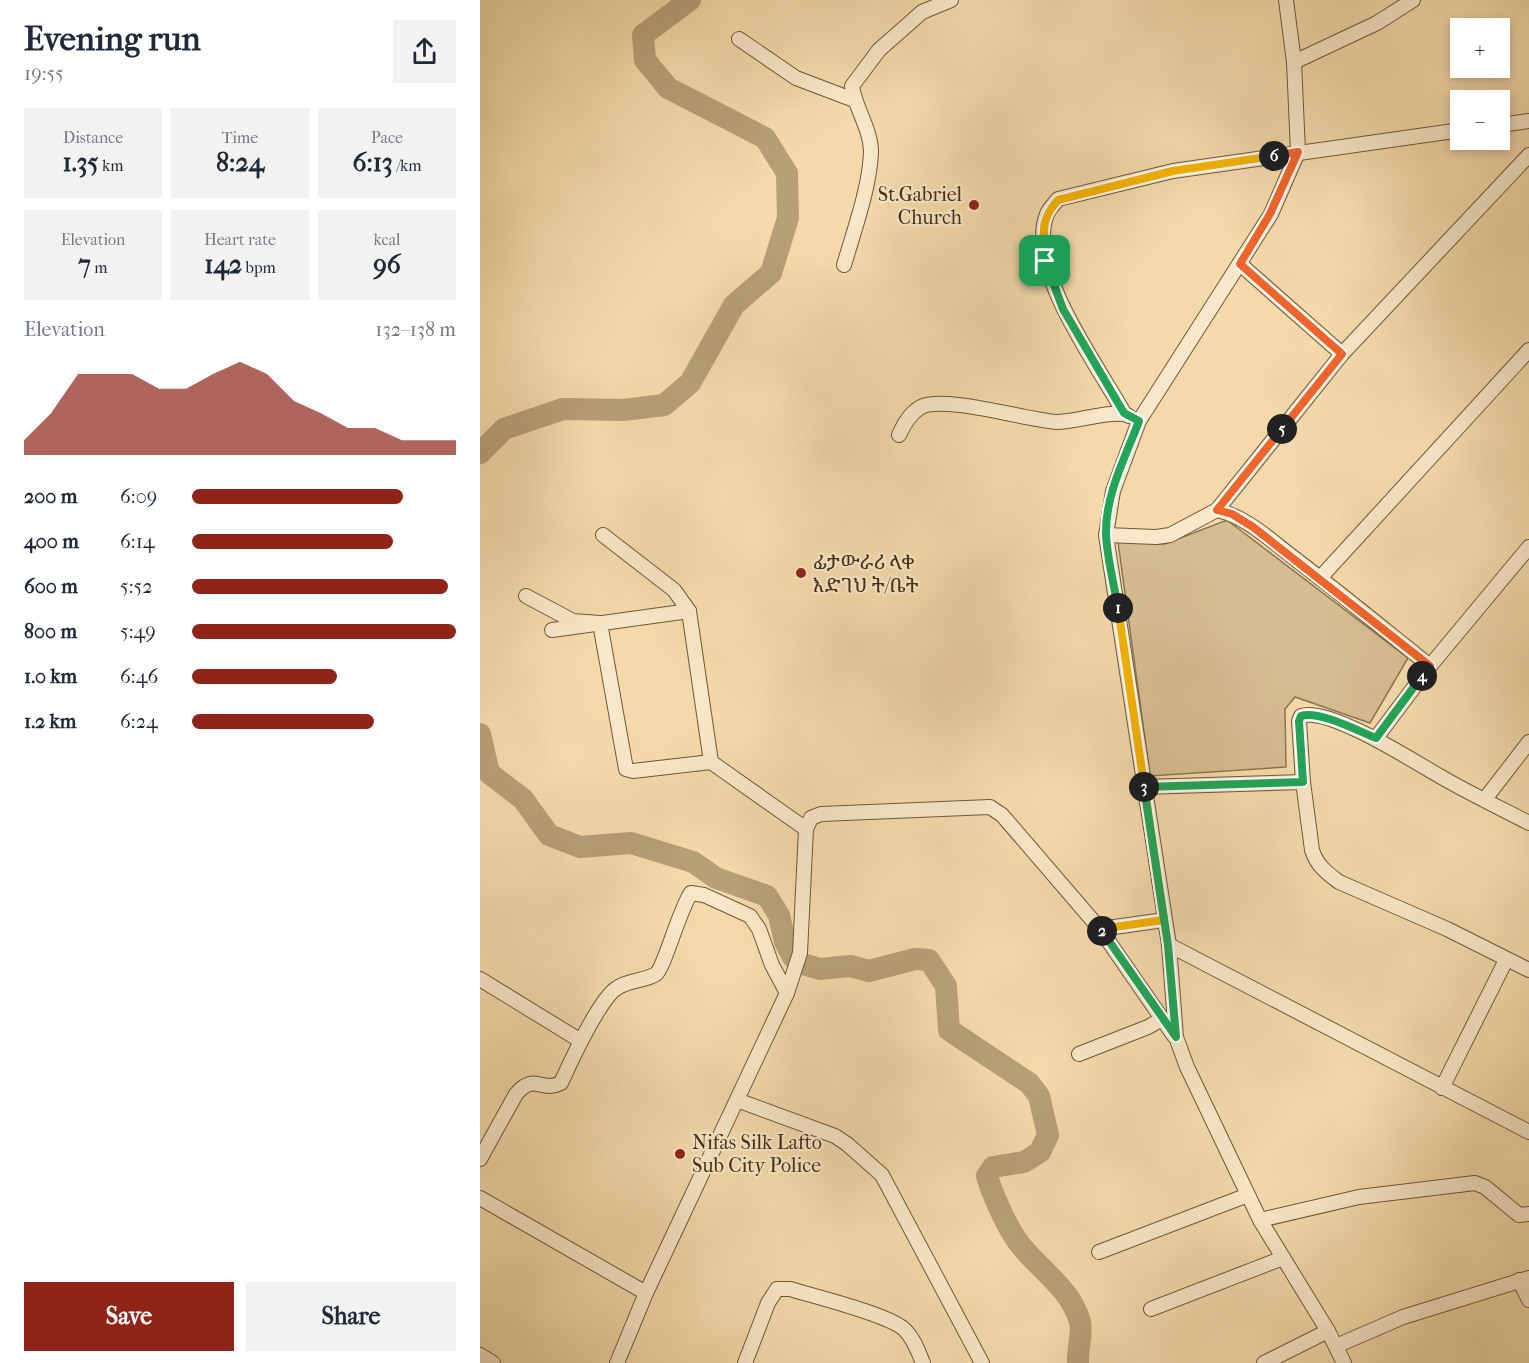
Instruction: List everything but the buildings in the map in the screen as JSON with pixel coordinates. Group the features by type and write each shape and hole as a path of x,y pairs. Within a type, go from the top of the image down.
{"street":[{"path":"844,265 863,200 871,151 862,115 854,100 852,86 879,50 921,12 951,0"},
{"path":"1286,0 1294,62 1298,152 1270,214 1139,421 1113,491 1106,535 1168,945 1176,1037 1187,1067 1260,1220 1328,1331 1344,1363"},
{"path":"1294,62 1377,23 1413,0"},
{"path":"739,39 796,78 854,100"},
{"path":"1510,124 1529,121"},
{"path":"1124,413 1063,309 1045,261 1044,225 1047,212 1058,200 1173,171 1450,131"},
{"path":"1106,535 1156,537 1170,535 1217,510 1342,354 1529,155"},
{"path":"1240,264 1342,354"},
{"path":"1320,578 1529,350"},
{"path":"898,435 908,417 922,406 942,403 1057,422 1082,420 1116,412 1124,413 1139,421"},
{"path":"1217,510 1232,514 1253,527 1430,666"},
{"path":"603,535 674,590 689,611 711,762"},
{"path":"1376,738 1430,666 1529,548"},
{"path":"526,596 573,621 600,623"},
{"path":"552,630 689,611"},
{"path":"600,623 626,769 633,771 711,762 806,829"},
{"path":"1529,823 1444,779 1376,738 1319,715 1301,716 1299,721 1303,782 1315,861 1339,882 1447,929 1529,970"},
{"path":"1485,799 1529,742"},
{"path":"1143,787 1303,782"},
{"path":"617,1363 646,1293 793,978 800,953 806,829 811,818 821,814 990,807 1002,815 1100,929 1176,1037"},
{"path":"480,1159 516,1094 524,1085 531,1083 548,1086 561,1083 581,1041 614,989 657,973 662,965 680,912 691,893 704,895 750,916 759,929 772,965 787,993"},
{"path":"1100,929 1164,920"},
{"path":"1168,945 1529,1132"},
{"path":"1442,1088 1506,960"},
{"path":"480,979 581,1041"},
{"path":"1079,1054 1148,1028 1162,1018"},
{"path":"736,1100 835,1136 847,1143 882,1174 981,1363"},
{"path":"1260,1220 1359,1197 1475,1184 1485,1187 1519,1215 1529,1214"},
{"path":"1099,1252 1248,1195"},
{"path":"480,1198 646,1293"},
{"path":"1151,1309 1283,1258"},
{"path":"1336,1346 1403,1317 1524,1279 1529,1300"},
{"path":"745,1363 768,1303 777,1289 790,1289 886,1319 904,1328 916,1344 923,1363"},
{"path":"1264,1363 1328,1331"},
{"path":"480,1355 493,1363"}],"shaded area":[{"path":"1227,520 1408,658 1370,723 1295,697 1285,709 1286,767 1150,776 1118,542 1165,544"}],"waterway":[{"path":"480,453 504,429 563,409 623,410 664,405 690,383 734,305 771,273 788,218 787,173 765,138 668,88 645,60 643,35 690,0"},
{"path":"480,734 489,773 523,799 549,835 580,847 631,843 693,862 716,878 767,896 779,915 785,942 793,957 803,964 820,969 850,966 869,971 915,959 929,960 946,986 949,1030 1029,1083 1039,1096 1048,1135 1040,1152 1024,1162 993,1167 987,1176 1000,1210 1014,1236 1026,1252 1062,1289 1076,1310 1081,1326 1078,1363"}],"place":[{"name":"St.Gabriel Church","path":"974,205"},
{"name":"ፊታውራሪ ላቀ እድገህ ት/ቤት","path":"801,573"},
{"name":"Nifas Silk Lafto Sub City Police","path":"680,1154"}],"route":[{"path":"1045,261 1044,225 1047,212 1058,200 1173,171 1298,152 1270,214 1240,264 1342,354 1217,510 1232,514 1253,527 1430,666 1376,738 1319,715 1301,716 1299,721 1303,782 1143,787 1168,945 1176,1037 1100,929 1164,920 1143,787 1134,713 1106,535 1113,491 1139,421 1124,413 1063,309 1045,261"}]}
